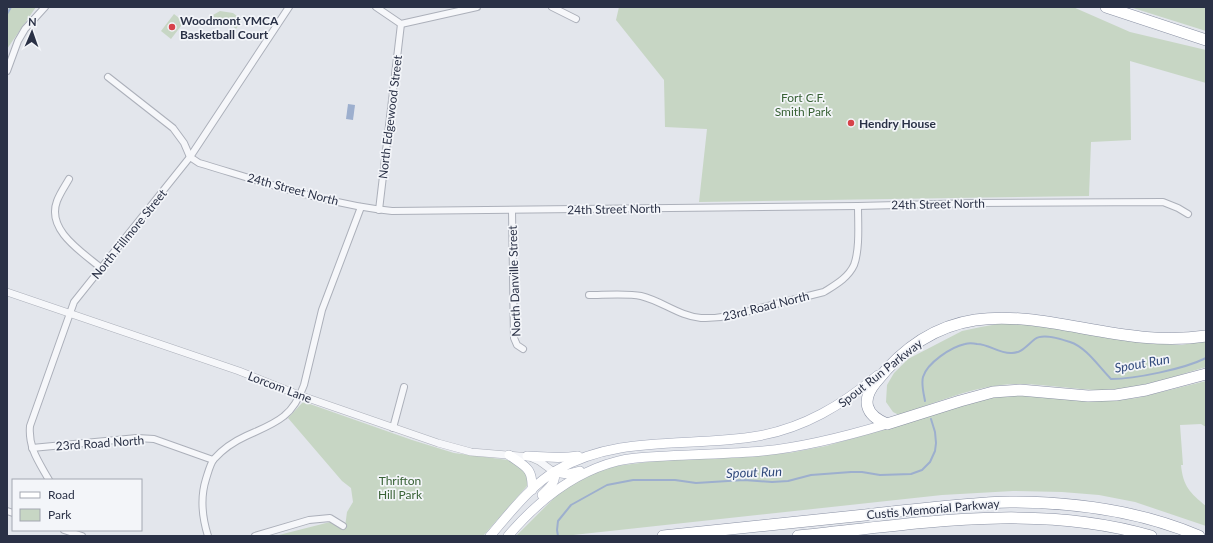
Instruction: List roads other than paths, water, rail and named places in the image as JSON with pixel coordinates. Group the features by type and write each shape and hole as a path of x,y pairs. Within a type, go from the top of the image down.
{"highway":[{"path":"1106,7 1206,40"},
{"name":"Spout Run Parkway","path":"889,366 908,350 933,333 955,324 986,318 1029,319 1152,338 1206,336"},
{"path":"889,366 872,387 868,394 867,402 868,409 874,417 887,424 994,392 1020,390 1088,396 1116,395 1146,390 1206,374"},
{"name":"Custis Memorial Parkway","path":"663,536 981,503 1022,502 1061,504 1116,512 1155,521 1199,536"},
{"name":"Custis Memorial Parkway","path":"798,536 940,521 1001,517 1080,521 1119,528 1151,536"}],"main road":[{"name":"Spout Run Parkway","path":"490,536 532,490 554,472 594,454 627,446 731,440 785,430 812,420 838,406 889,366"},
{"path":"508,536 552,484 555,477 554,472 560,474 572,473 600,464 647,457 776,449 830,440 887,424"},
{"path":"527,456 565,458 594,454"},
{"path":"509,455 530,471 532,490"},
{"path":"524,517 547,497 569,481 585,473 618,461"}],"street":[{"path":"7,71 18,41 25,29 45,7"},
{"name":"North Fillmore Street","path":"48,479 32,448 29,437 30,426 74,302 190,157 289,7"},
{"path":"376,7 401,24 477,7"},
{"path":"552,7 576,19"},
{"name":"North Edgewood Street","path":"378,210 401,24"},
{"path":"108,78 174,128 190,157"},
{"name":"24th Street North","path":"190,157 199,163 309,194 361,207 392,212 858,206 1031,202 1163,202 1188,214"},
{"path":"69,179 57,200 54,212 57,222 60,230 70,242 101,268"},
{"name":"23rd Road North","path":"589,295 639,295 690,316 701,318 719,318 737,315 824,292 847,275 854,265 857,250 858,206"},
{"path":"208,536 203,513 202,499 204,485 213,460 228,447 244,437 267,427 284,416 299,395 304,385 324,304 361,207"},
{"name":"North Danville Street","path":"512,211 514,338 516,344 523,349"},
{"name":"Lorcom Lane","path":"7,292 239,372 393,428 458,449 484,453 527,456 539,461 554,472"},
{"path":"393,428 404,387"},
{"name":"23rd Road North","path":"32,448 137,438 154,439 213,460"},
{"path":"255,536 309,520 330,518 344,526"},
{"path":"68,531 78,534"}],"water":[{"path":"348,104 355,105 353,120 346,119"}],"waterway":[{"path":"7,14 11,7"},
{"name":"Spout Run","path":"925,401 922,380 929,366 940,356 953,348 968,343 981,344 1007,353 1016,353 1038,337 1057,338 1070,342 1081,348 1111,379 1121,379 1159,373 1185,366 1206,358"},
{"name":"Spout Run","path":"558,536 558,521 571,505 607,485 633,480 675,480 696,483 744,480 772,482 788,481 811,475 851,472 880,475 911,474 922,470 930,462 935,451 935,432 931,419"}],"place":[{"name":"Woodmont YMCA Basketball Court","path":"172,27"},
{"name":"Hendry House","path":"851,123"}],"park label":[{"name":"Fort C.F. Smith Park","path":"803,104"},
{"name":"Thrifton Hill Park","path":"400,487"}]}
